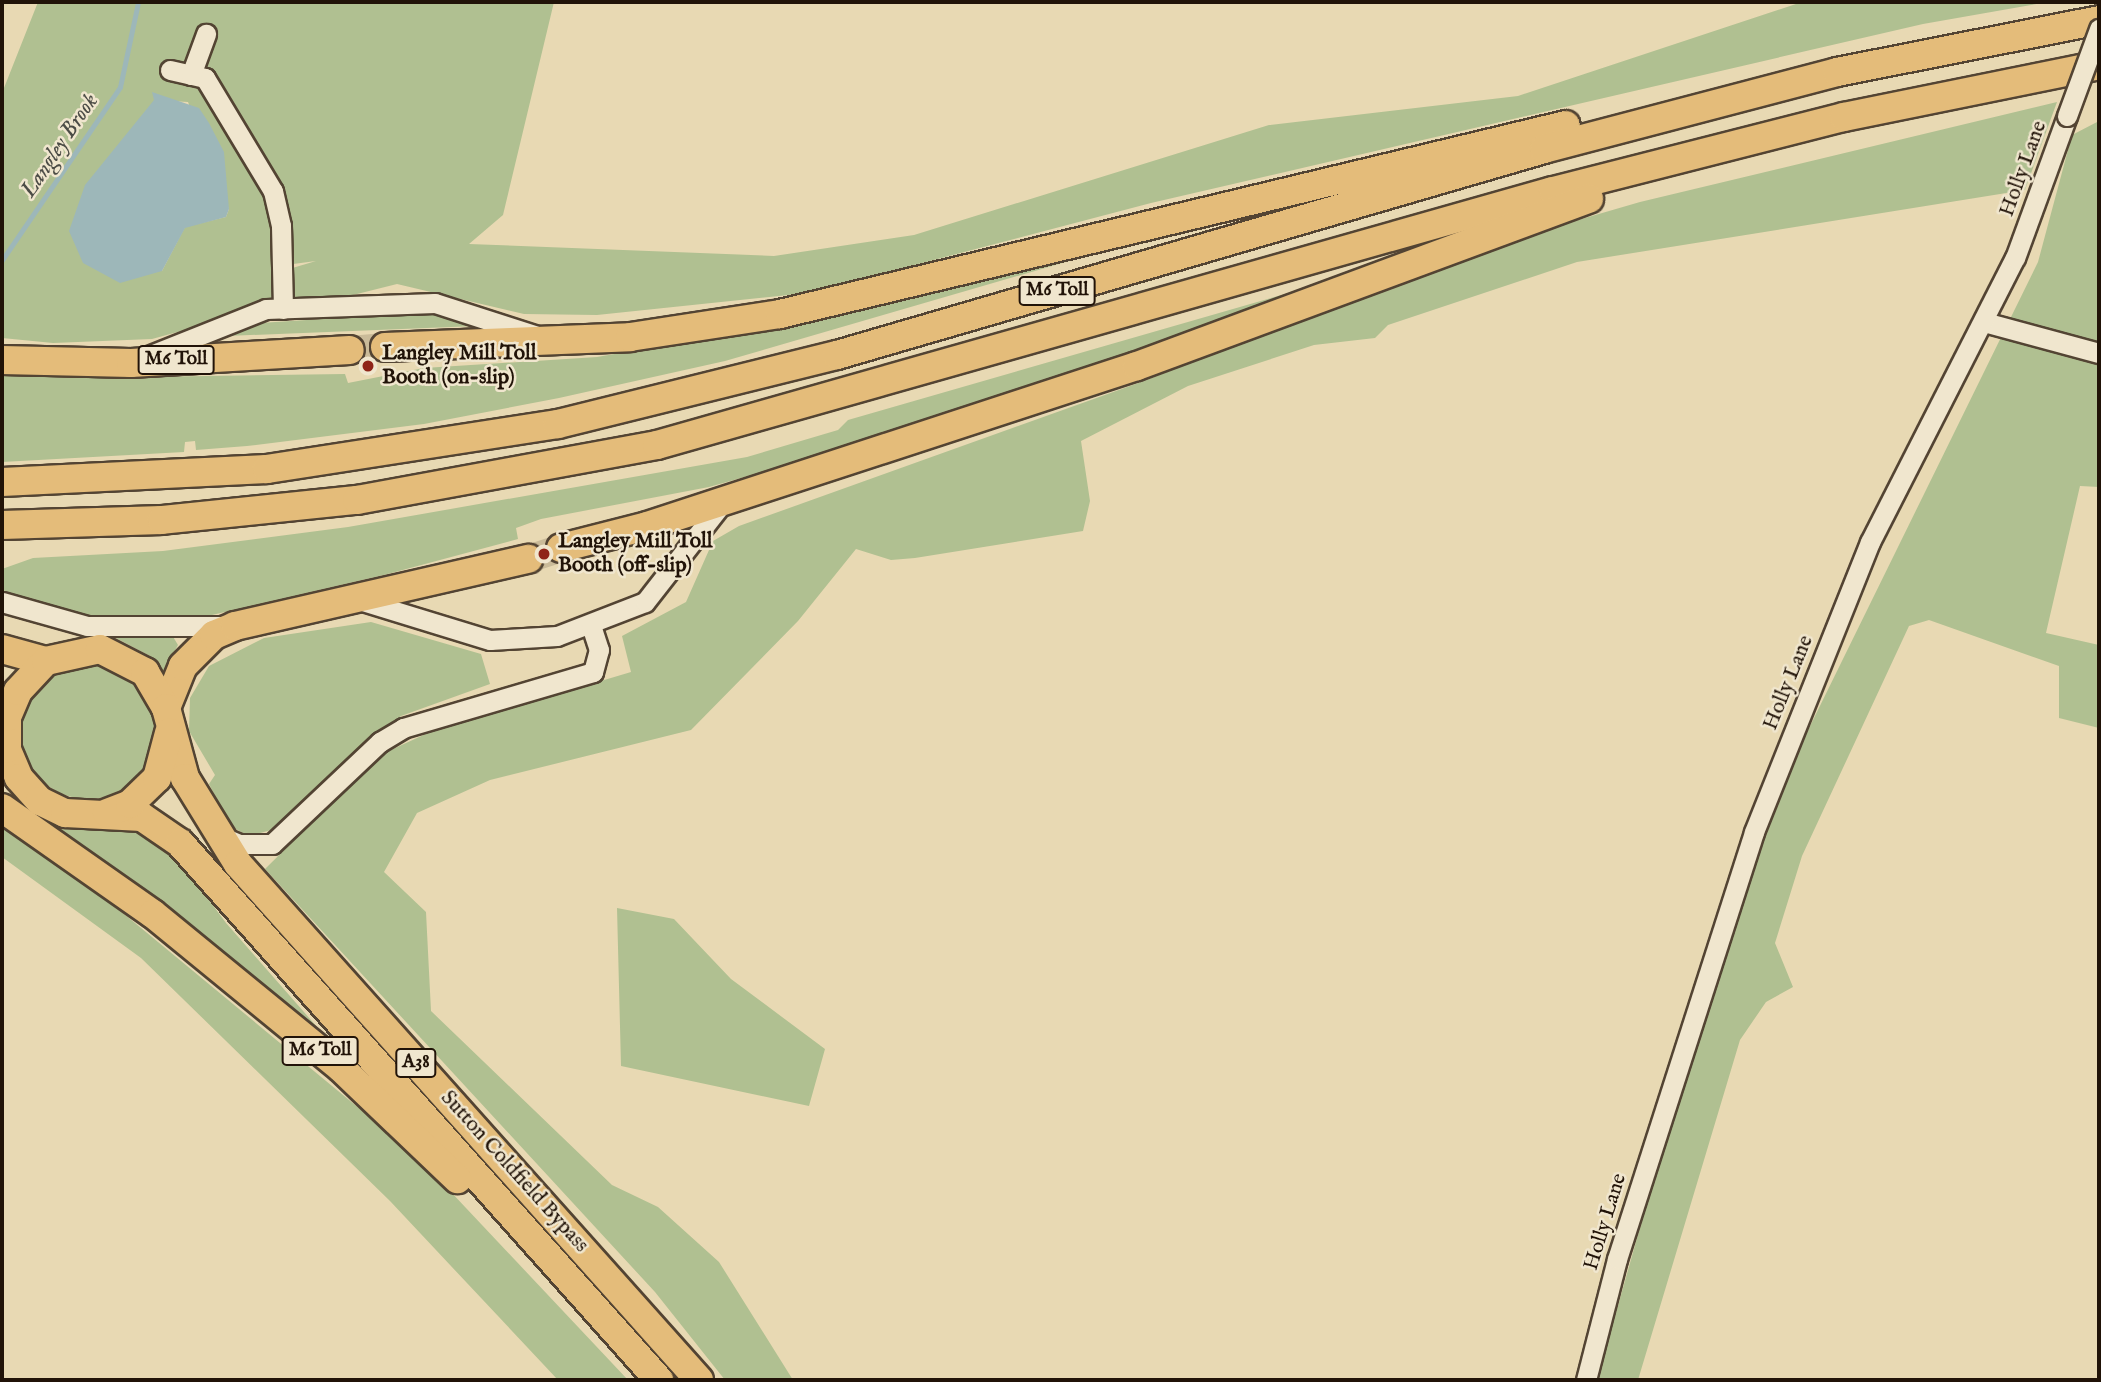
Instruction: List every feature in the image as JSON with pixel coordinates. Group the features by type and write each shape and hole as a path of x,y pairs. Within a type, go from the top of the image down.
{"highway":[{"name":"M6 Toll","path":"385,347 657,334 824,306 1525,134 2099,20"},
{"name":"M6 Toll","path":"2,526 162,520 357,500 657,445 1553,191 1844,117 2099,65"},
{"name":"M6 Toll","path":"2,482 267,469 558,424 837,355 1544,149 1837,72"},
{"path":"561,548 724,500 1137,366 1512,224 1844,117"},
{"name":"M6 Toll","path":"2,359 131,363 350,349"},
{"path":"93,816 130,804 157,778 168,716 183,666 214,635 235,626 528,559"},
{"path":"2,649 46,661"},
{"name":"Sutton Coldfield Bypass","path":"659,1380 180,843 142,817 93,816 40,801 19,778 4,743 7,717 18,691 46,661 82,649 116,652 145,672 168,716 185,778 217,834 699,1380"},
{"name":"M6 Toll","path":"2,807 153,914 341,1068 610,1326"}],"street":[{"name":"Holly Lane","path":"1586,1380 1617,1259 1754,832 1870,542 2015,258 2099,29"},
{"path":"191,75 205,34"},
{"path":"170,70 205,78 222,100 273,191 281,226 282,309"},
{"path":"131,363 251,312 282,309 435,303 551,341"},
{"path":"1984,322 2099,353"},
{"path":"356,598 490,640 527,643 591,625 645,602 724,500"},
{"path":"2,602 87,626 235,626"},
{"path":"217,834 239,844 272,844 402,727 593,672 599,650 591,625"},
{"path":"2,779 40,801"}],"green space":[{"path":"38,2 554,2 503,215 469,244 774,256 914,235 1269,125 1518,96 1802,2 2048,2 1923,24 1151,203 808,293 597,315 524,314 397,284 345,297 293,299 289,269 316,261 278,266 277,297 203,325 152,339 53,343 2,338 2,93","holes":["154,100 188,102 229,209 226,217 185,227 162,271"]},
{"path":"2057,102 2025,190 1577,262 1388,325 1375,338 1314,345 1188,386 1081,441 1090,501 1083,531 891,560 856,549 798,621 691,730 490,780 417,813 384,872 426,912 431,1011 612,1185 658,1207 719,1262 793,1380 725,1380 655,1292 265,869 380,755 430,732 631,672 622,636 686,602 713,541 739,526 1144,381 1496,244 1640,202"},
{"path":"2099,121 2099,487 2080,486 2046,633 2099,645 2099,728 2059,718 2059,666 1929,620 1909,626 1802,856 1775,943 1793,987 1766,1002 1740,1040 1638,1380 1597,1380 1667,1132 1786,775 2038,262 2072,135"},
{"path":"1248,209 725,361 559,398 424,424 247,446 196,450 195,441 185,442 184,452 2,462 2,370 78,378 345,374 348,383 424,368 597,357 766,328"},
{"path":"1330,281 932,424 709,487 541,519 516,528 518,539 384,575 212,615 138,619 82,617 2,590 2,569 33,558 163,551 348,527 747,457 838,430 848,420"},
{"path":"430,312 476,326 227,336 260,323"},
{"path":"371,622 481,654 490,684 401,716 282,827 249,836 230,826 209,784 215,775 189,731 190,698 209,666 264,638"},
{"path":"172,635 178,645 162,674 150,656 112,636"},
{"path":"88,665 114,670 135,685 150,706 155,732 150,758 135,779 114,794 88,799 62,794 41,779 26,758 21,732 26,706 41,685 62,670"},
{"path":"2,790 57,827 127,828 168,844 226,923 353,1068 2,798"},
{"path":"2,826 106,899 418,1157 628,1380 558,1380 390,1201 141,958 2,857"},
{"path":"617,908 674,919 731,979 825,1049 809,1106 621,1066"}],"water":[{"path":"152,92 199,108 209,123 224,152 229,209 226,217 185,228 162,271 120,283 83,263 69,231 85,185 154,100"}],"waterway":[{"name":"Langley Brook","path":"2,260 120,87 138,2"}],"tunnel":[{"path":"350,350 385,347"},
{"path":"528,559 561,548"}],"place":[{"name":"Langley Mill Toll Booth (on-slip)","path":"368,366"},
{"name":"Langley Mill Toll Booth (off-slip)","path":"544,554"}]}
